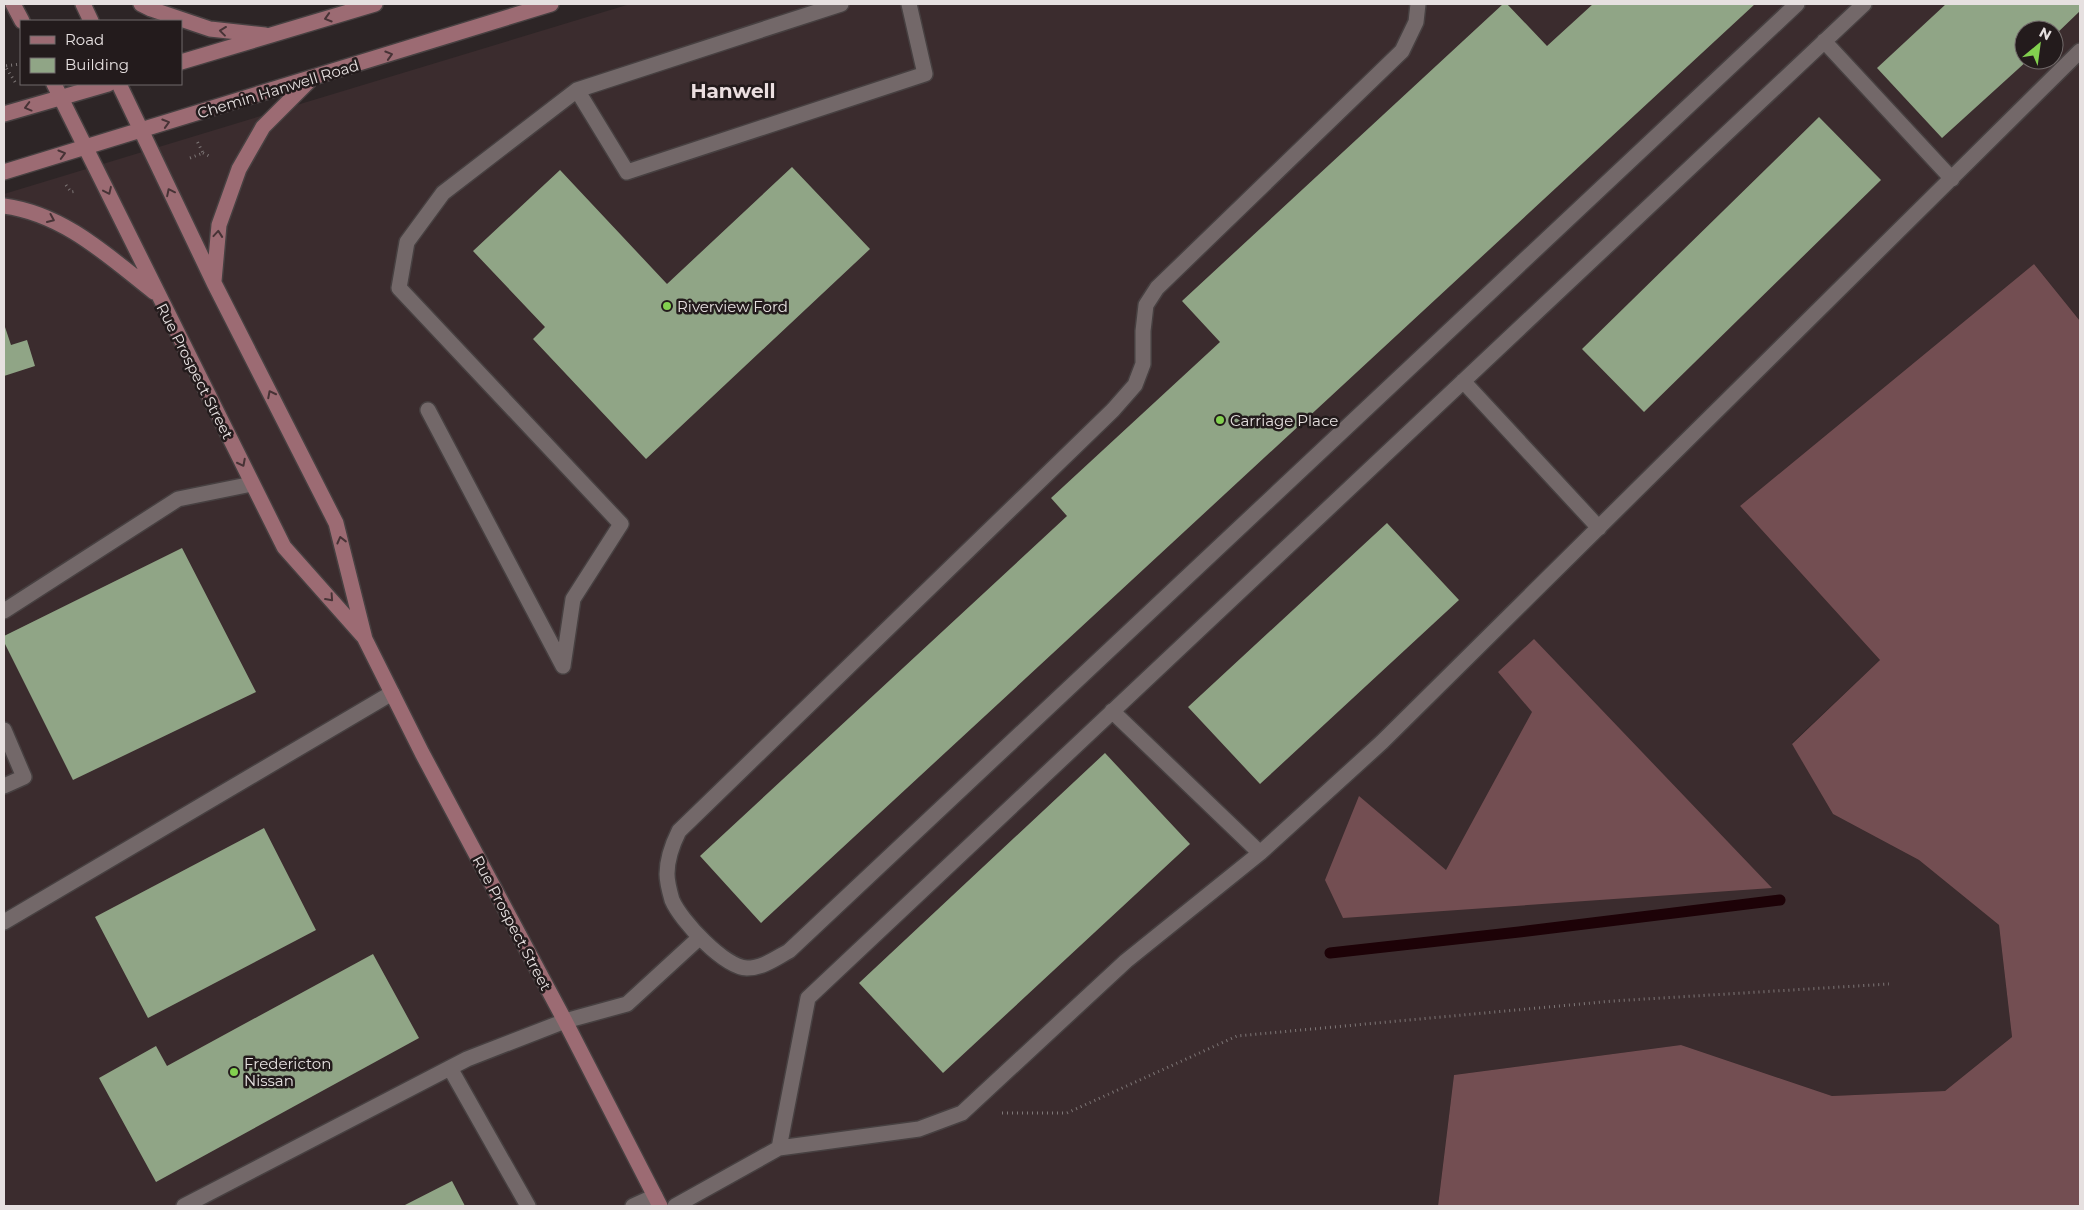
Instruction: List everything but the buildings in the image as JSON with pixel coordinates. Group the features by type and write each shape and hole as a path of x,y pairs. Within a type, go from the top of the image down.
{"main road":[{"path":"13,4 21,20"},
{"path":"83,4 91,20"},
{"path":"141,4 210,29 272,36"},
{"path":"182,62 375,4"},
{"name":"Chemin Hanwell Road","path":"4,172 552,4"},
{"path":"214,283 219,225 239,169 263,127 312,79"},
{"name":"Rue Prospect Street","path":"54,85 157,295 284,547 365,639"},
{"path":"4,114 105,85"},
{"name":"Rue Prospect Street","path":"119,85 214,283 336,523 365,639 422,753 565,1021 657,1201"},
{"path":"4,206 41,215 56,221 90,241 157,295"}],"lane":[{"path":"428,410 563,666 573,599 621,524 399,288 407,242 444,193 577,90 841,4"},
{"path":"577,90 627,172 924,74 909,4"},
{"path":"1418,4 1416,22 1402,52 1157,288 1146,305 1143,331 1143,364 1135,385 1113,410 679,831 669,851 666,876 673,901 699,938 728,961 745,968 760,966 789,951 1798,4"},
{"path":"779,1148 808,998 1864,4"},
{"path":"1824,41 1952,179"},
{"path":"675,1206 779,1148 919,1128 962,1113 1126,961 1260,853 1382,742 2080,51"},
{"path":"1463,381 1598,528"},
{"path":"4,612 178,499 252,484"},
{"path":"4,922 392,693"},
{"path":"1112,711 1260,853"},
{"path":"4,730 24,777 4,786"},
{"path":"184,1206 467,1059 565,1021 627,1004 699,938"},
{"path":"450,1068 528,1206"},
{"path":"632,1206 657,1201"}],"path":[{"path":"15,82 4,66 20,64"},
{"path":"196,140 203,154"},
{"path":"190,158 203,154 211,157"},
{"path":"66,185 71,192"},
{"path":"69,196 71,192 79,190"},
{"path":"962,1113 1067,1113 1237,1036 1614,1001 1889,984"}],"shaded area":[{"path":"630,4 2080,4 2080,321 2034,264 1740,506 1880,660 1792,743 1833,814 1919,860 1999,925 2012,1037 1945,1091 1832,1096 1681,1045 1454,1075 1438,1206 4,1206 4,194"},
{"path":"2034,264 2080,321 2080,1206 1438,1206 1454,1075 1681,1045 1832,1096 1945,1091 2012,1037 1999,925 1919,860 1833,814 1792,744 1880,660 1740,506"},
{"path":"1534,639 1772,888 1343,918 1325,880 1359,796 1446,870 1532,712 1498,672"}],"waterway":[{"path":"1330,953 1780,900"}],"place":[{"name":"Riverview Ford","path":"667,306"},
{"name":"Carriage Place","path":"1220,420"},
{"name":"Fredericton Nissan","path":"234,1072"}],"district":[{"name":"Hanwell","path":"733,91"}]}
